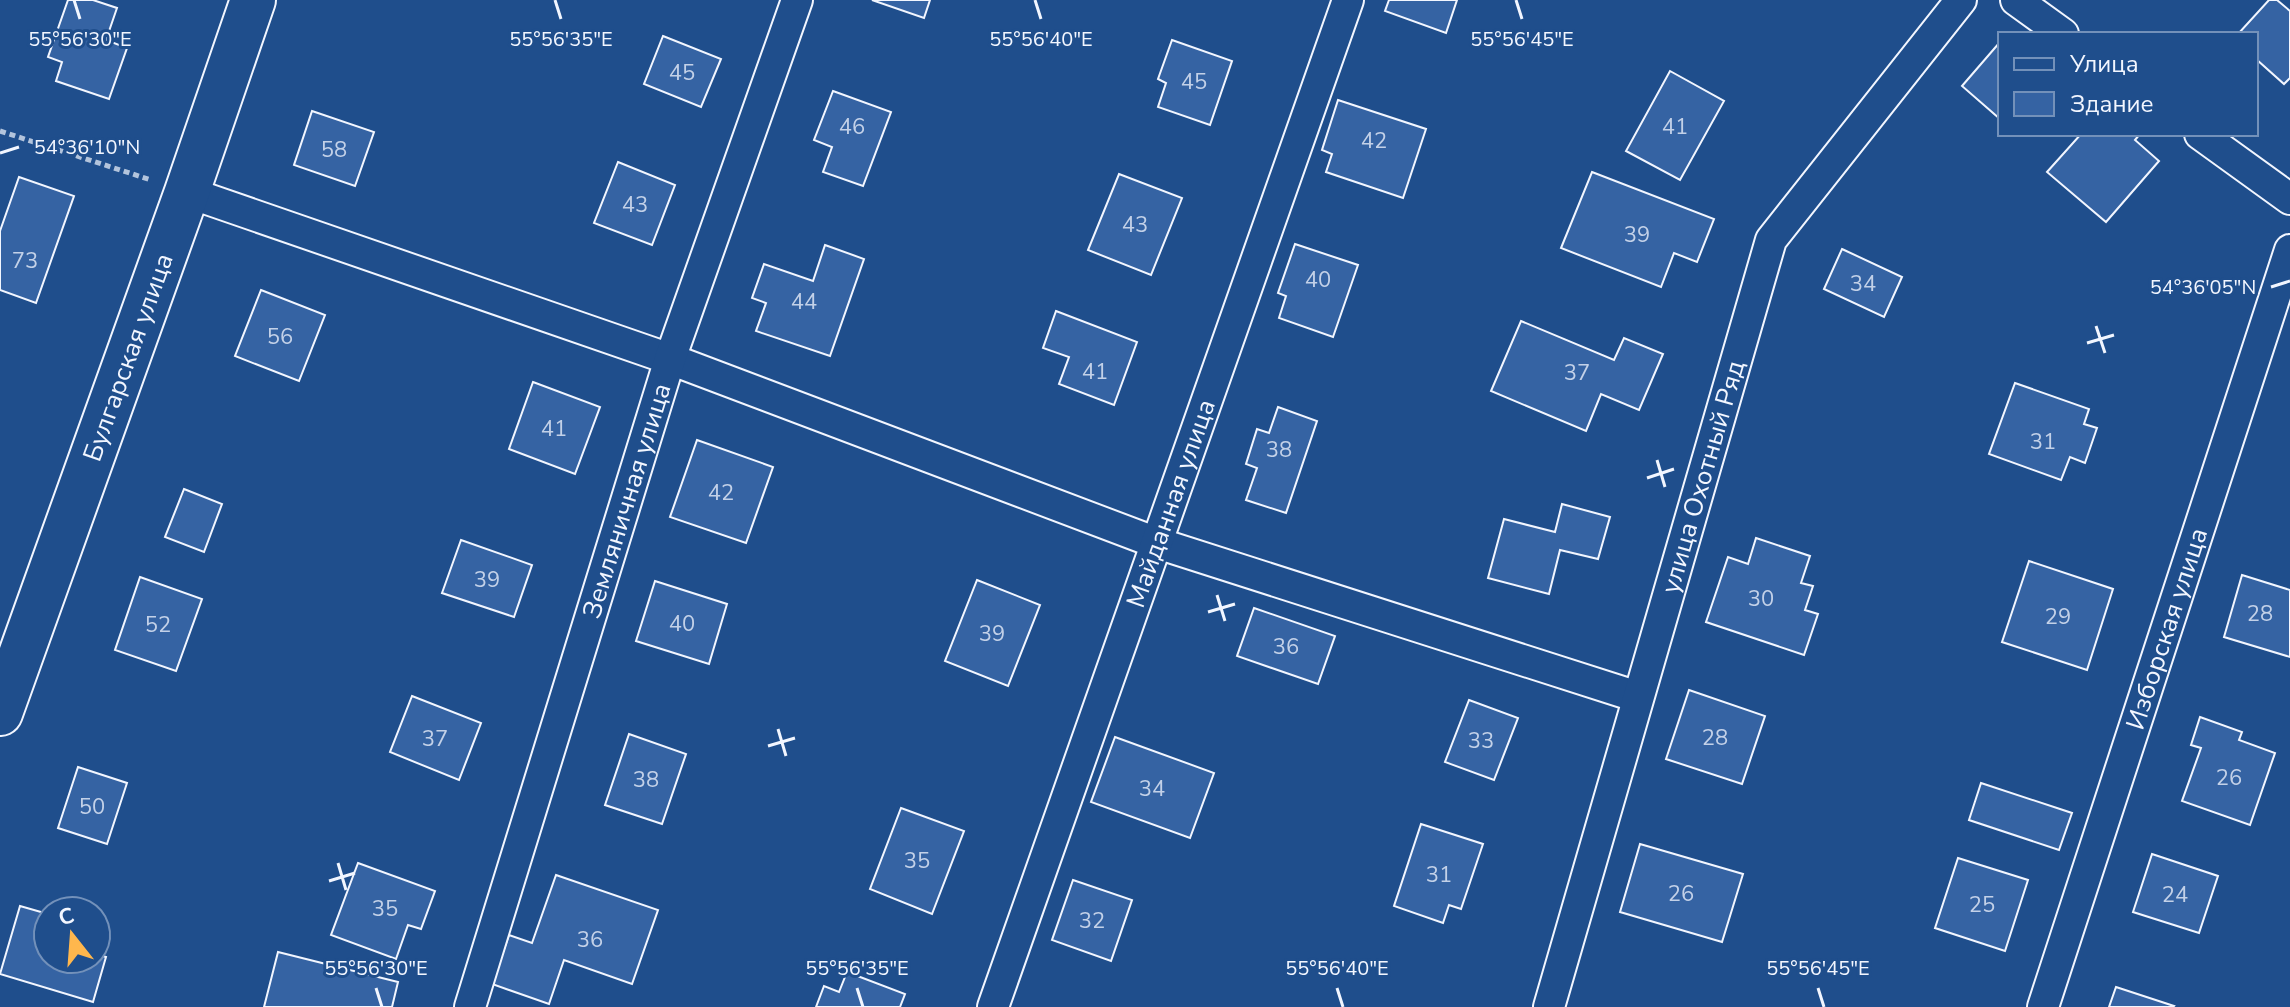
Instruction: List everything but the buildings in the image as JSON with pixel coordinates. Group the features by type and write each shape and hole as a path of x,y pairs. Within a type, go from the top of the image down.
{"street":[{"name":"Булгарская улица","path":"0,713 253,0"},
{"name":"Земляничная улица","path":"470,1007 670,359 797,0"},
{"name":"Майданная улица","path":"993,1007 1348,0"},
{"name":"улица Охотный Ряд","path":"1549,1007 1771,240 1961,0"},
{"path":"2016,0 2060,32"},
{"path":"2203,136 2290,199"},
{"path":"187,192 670,359 1157,543 1638,697"},
{"name":"Изборская улица","path":"2043,1007 2290,250"}],"path":[{"path":"0,131 187,192"}]}
